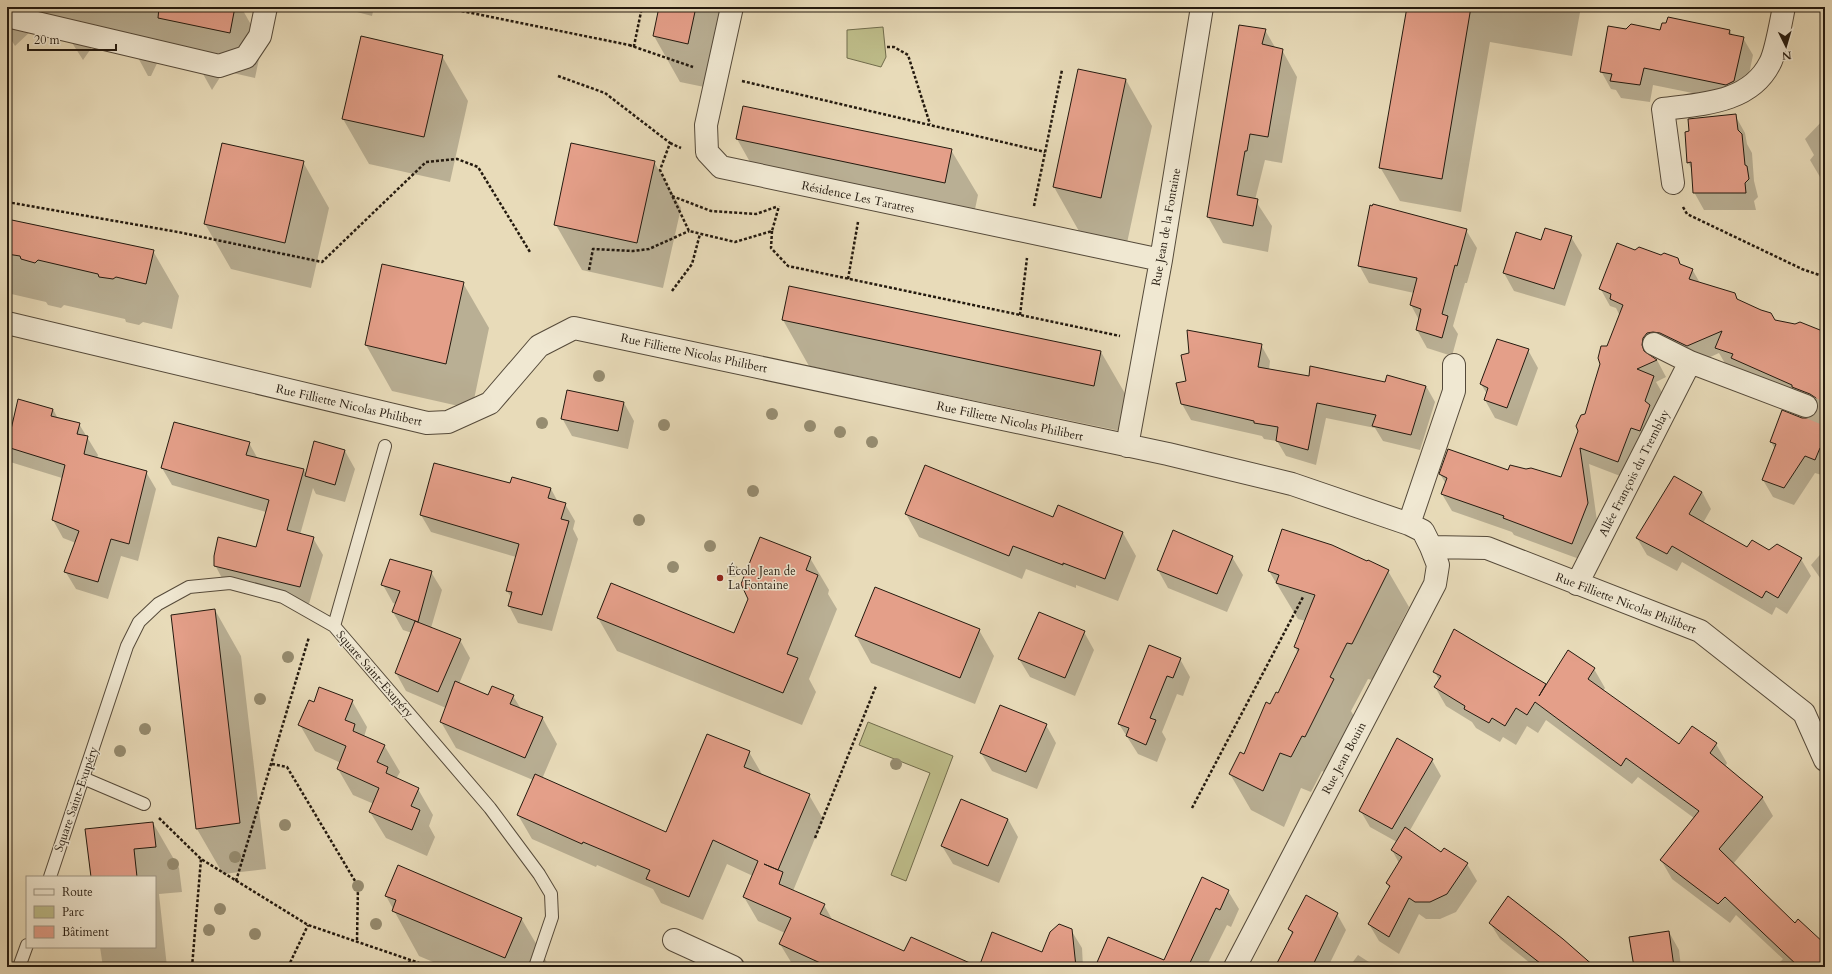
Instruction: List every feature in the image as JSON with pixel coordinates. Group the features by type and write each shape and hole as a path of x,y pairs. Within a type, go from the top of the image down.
{"street":[{"path":"7,16 219,66 246,57 260,36 266,7"},
{"name":"Résidence Les Taratres","path":"732,7 706,125 707,152 721,167 786,182 1161,260"},
{"name":"Rue Jean de la Fontaine","path":"1127,446 1161,260 1202,7"},
{"path":"1673,183 1663,109 1712,102 1738,95 1757,82 1771,63 1784,7"},
{"name":"Rue Filliette Nicolas Philibert","path":"7,323 427,424 448,422 490,403 539,346 574,328 1127,446 1292,484 1409,524 1423,531 1431,547 1487,548 1700,631 1804,713 1825,760"},
{"path":"1654,344 1690,362 1806,406"},
{"name":"Allée François du Tremblay","path":"1577,584 1690,362"},
{"path":"1409,524 1454,391 1454,365"},
{"name":"Rue Jean Bouin","path":"1235,967 1436,584 1438,565 1431,547"},
{"path":"674,940 733,967"}],"lane":[{"path":"334,626 385,446"},
{"name":"Square Saint-Exupéry","path":"50,876 127,646 139,622 158,604 189,587 230,582 283,597 334,626 490,808 539,874 551,894 552,917 535,967"},
{"path":"83,778 144,804"},
{"path":"19,967 26,947"}],"path":[{"path":"442,7 629,45 717,75 1045,152"},
{"path":"629,45 634,46 642,7"},
{"path":"886,47 894,47 908,55 931,125"},
{"path":"1033,208 1062,70"},
{"path":"558,76 605,93 670,143 660,170 689,231"},
{"path":"7,202 178,232 322,262 426,162 457,159 478,167 530,252"},
{"path":"786,182 772,231 771,248 788,266 1146,342"},
{"path":"1673,183 1678,200 1687,214 1802,269 1825,277"},
{"path":"672,196 711,211 756,214 779,206"},
{"path":"848,279 862,198"},
{"path":"588,270 594,249 634,251 649,248 689,231 735,242 772,231"},
{"path":"1020,315 1030,233"},
{"path":"672,291 692,264 700,234"},
{"path":"1192,808 1303,597"},
{"path":"236,881 272,764 315,615"},
{"path":"815,838 876,686"},
{"path":"272,764 287,767 358,886 357,941"},
{"path":"144,804 200,859 308,925 431,967"},
{"path":"192,967 200,859"},
{"path":"288,967 308,925"},
{"path":"407,967 410,960"}],"green space":[{"path":"883,27 886,57 881,67 847,58 847,30"},
{"path":"868,722 953,756 906,881 891,875 930,773 859,745"}],"building":[{"path":"159,7 235,7 230,33 158,18"},
{"path":"659,7 696,7 688,44 653,36"},
{"path":"1407,7 1471,7 1442,179 1379,168"},
{"path":"1668,17 1730,30 1729,34 1744,37 1734,81 1726,85 1644,68 1640,85 1610,81 1612,74 1600,72 1608,26 1626,29 1631,24 1660,30 1662,23 1666,23"},
{"path":"1239,25 1266,29 1262,44 1283,49 1268,137 1250,134 1247,151 1245,151 1237,195 1258,199 1253,226 1207,217"},
{"path":"361,36 443,55 424,137 342,119"},
{"path":"1078,69 1126,79 1101,198 1053,187"},
{"path":"743,106 952,149 945,183 736,139"},
{"path":"1736,114 1738,130 1742,134 1745,165 1747,166 1749,179 1745,183 1746,193 1693,193 1691,162 1687,163 1685,132 1689,131 1688,119"},
{"path":"222,143 304,161 285,243 204,224"},
{"path":"571,143 655,161 637,243 554,225"},
{"path":"1373,204 1467,229 1457,266 1455,265 1442,314 1448,316 1442,338 1416,330 1421,309 1410,305 1417,278 1358,266 1370,205 1372,206"},
{"path":"7,219 154,250 146,284 116,277 113,279 99,277 98,274 38,260 35,263 21,259 20,256 7,254"},
{"path":"1545,228 1572,236 1554,289 1503,273 1516,232 1541,240"},
{"path":"1617,243 1635,250 1639,247 1661,255 1664,253 1678,258 1680,264 1693,269 1689,279 1735,293 1737,299 1771,313 1775,320 1795,324 1800,322 1825,332 1825,445 1820,448 1815,460 1805,456 1784,488 1762,480 1776,444 1770,442 1782,410 1802,418 1808,418 1814,415 1818,410 1816,398 1792,387 1792,385 1731,358 1733,354 1715,348 1722,331 1687,346 1660,333 1653,332 1647,333 1643,338 1642,345 1644,351 1657,360 1637,369 1654,376 1645,401 1650,405 1640,431 1631,428 1618,462 1580,448 1588,503 1572,544 1503,518 1504,516 1441,494 1447,478 1439,474 1448,449 1508,470 1510,465 1526,469 1531,468 1561,477 1578,431 1576,426 1581,415 1585,414 1600,364 1598,358 1601,346 1607,346 1623,305 1610,299 1611,294 1599,289"},
{"path":"382,264 464,282 446,364 365,345"},
{"path":"789,286 1101,351 1094,386 782,320"},
{"path":"1187,330 1262,344 1258,367 1309,376 1310,366 1385,382 1387,375 1426,386 1411,435 1372,426 1376,415 1317,403 1308,450 1276,441 1278,427 1254,423 1254,421 1181,404 1176,383 1186,381 1181,355 1189,353"},
{"path":"1497,339 1529,349 1507,408 1484,400 1488,388 1480,384"},
{"path":"567,390 624,402 618,431 561,419"},
{"path":"18,399 53,409 51,416 80,423 77,434 88,436 84,454 147,471 129,544 111,539 98,582 64,572 79,531 52,520 65,465 7,447"},
{"path":"174,422 250,442 246,455 304,469 287,530 314,537 300,587 214,566 214,556 218,537 256,547 269,500 161,468"},
{"path":"314,441 345,450 335,485 305,476"},
{"path":"434,463 510,483 512,477 551,488 548,498 566,503 561,519 569,521 542,615 508,606 512,592 506,591 519,544 420,515"},
{"path":"925,465 1053,517 1058,505 1123,532 1105,579 1013,546 1009,556 905,514"},
{"path":"1674,476 1702,492 1689,514 1747,547 1752,540 1769,550 1777,544 1802,558 1778,598 1766,591 1762,598 1672,546 1667,554 1636,538"},
{"path":"1282,529 1332,545 1389,570 1352,644 1347,643 1330,677 1334,679 1305,737 1302,736 1291,757 1280,753 1263,791 1229,774 1240,752 1244,754 1266,702 1270,704 1276,692 1278,693 1299,649 1294,647 1315,595 1276,583 1279,575 1268,571"},
{"path":"1173,530 1233,556 1217,594 1157,570"},
{"path":"760,537 811,557 806,570 818,575 787,654 798,658 783,693 597,618 611,583 734,633 748,599 741,584"},
{"path":"390,559 432,571 418,622 392,612 400,591 381,585"},
{"path":"875,587 980,629 960,678 855,636"},
{"path":"215,609 240,823 196,829 171,615"},
{"path":"1039,612 1085,631 1065,678 1018,659"},
{"path":"415,621 461,639 438,692 395,673"},
{"path":"1454,629 1546,684 1539,696 1568,650 1595,668 1588,679 1679,744 1692,726 1717,743 1710,753 1763,797 1719,849 1795,923 1798,919 1825,944 1825,967 1799,967 1725,897 1718,904 1660,860 1699,811 1626,758 1621,766 1535,702 1527,715 1516,708 1505,726 1492,718 1489,723 1464,709 1465,706 1434,687 1441,676 1433,672"},
{"path":"1149,645 1181,658 1173,678 1167,676 1150,718 1156,720 1146,745 1126,736 1129,728 1118,724"},
{"path":"455,681 488,695 492,686 514,695 510,704 543,717 525,758 440,722"},
{"path":"319,687 353,700 345,720 355,724 353,731 385,745 377,762 388,767 386,773 419,788 411,806 420,810 412,830 369,812 379,788 337,769 346,746 298,725 309,700 314,702"},
{"path":"1000,705 1047,724 1026,772 980,753"},
{"path":"707,734 750,751 744,767 810,794 778,870 783,872 779,884 825,904 820,914 904,951 911,937 979,967 829,967 779,944 791,918 743,897 758,861 713,840 689,897 646,879 650,870 583,842 582,844 517,815 535,774 666,832"},
{"path":"1397,738 1433,759 1392,829 1359,811"},
{"path":"961,799 1008,819 988,866 941,846"},
{"path":"153,822 156,847 134,849 137,876 91,876 85,829"},
{"path":"1405,827 1441,852 1444,848 1468,863 1447,894 1430,902 1415,902 1409,898 1389,937 1368,924 1390,886 1386,883 1402,857 1391,850"},
{"path":"398,865 522,918 505,958 392,911 396,900 385,896"},
{"path":"1202,877 1229,890 1220,910 1216,908 1188,967 1095,967 1108,937 1164,960"},
{"path":"1306,895 1338,913 1312,967 1275,967 1293,932 1288,929"},
{"path":"1508,896 1563,939 1595,967 1545,967 1489,923"},
{"path":"1059,924 1072,929 1076,967 979,967 992,932 1042,952 1050,932"},
{"path":"1669,931 1674,967 1634,967 1629,937"}],"tunnel":[{"path":"1806,406 1825,414"}],"place":[{"name":"École Jean de La Fontaine","path":"720,578"}]}
